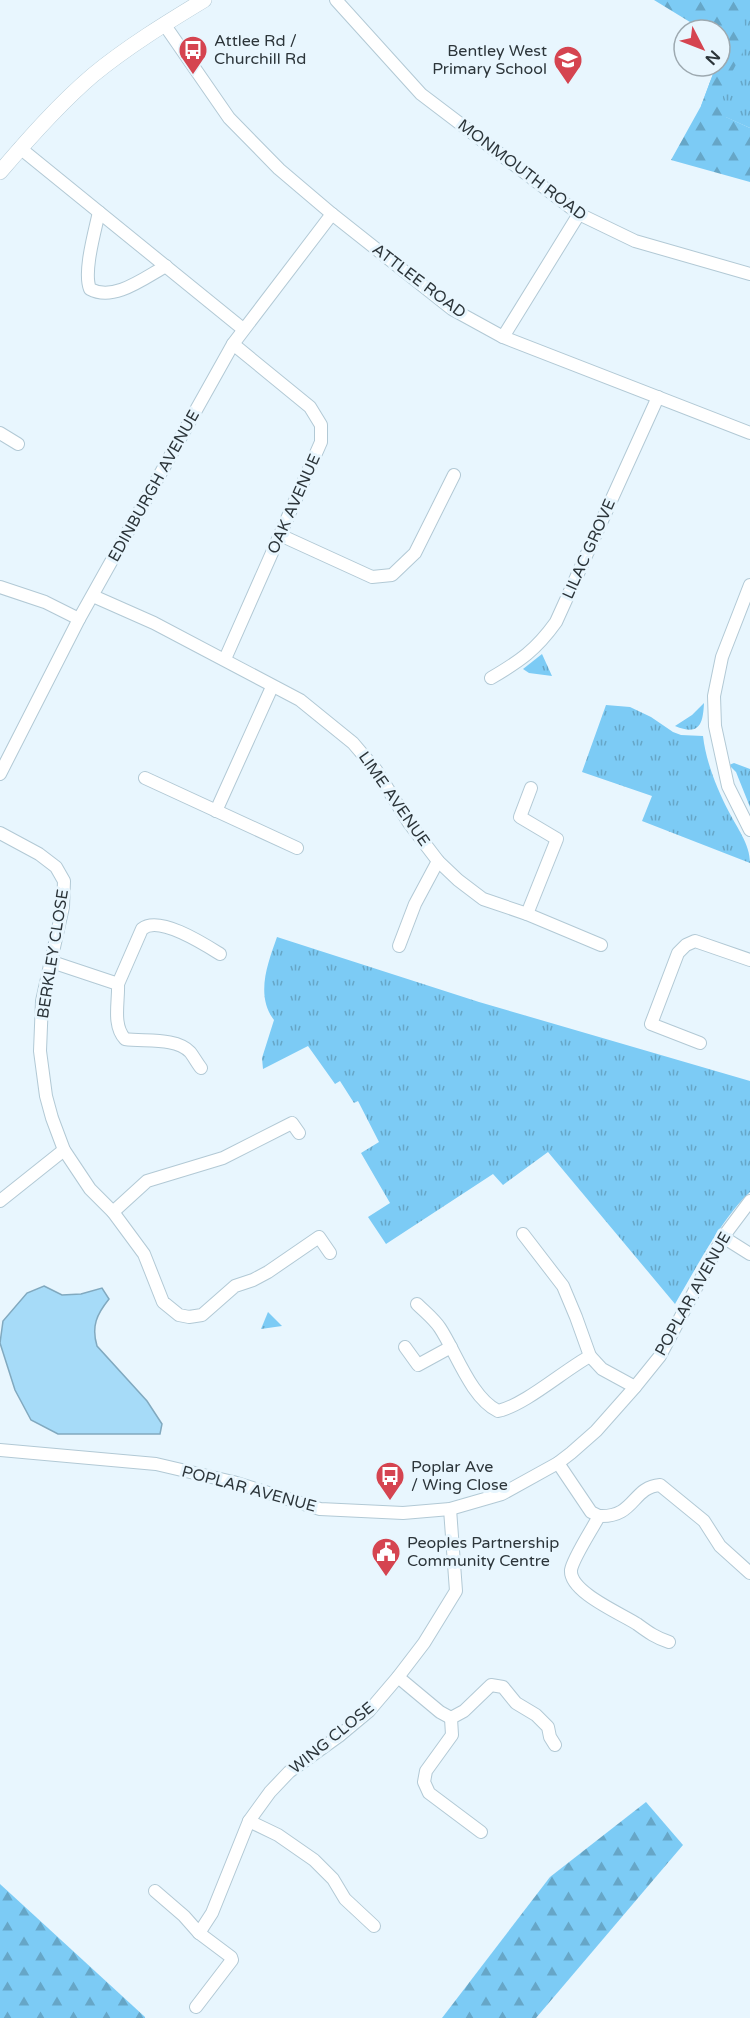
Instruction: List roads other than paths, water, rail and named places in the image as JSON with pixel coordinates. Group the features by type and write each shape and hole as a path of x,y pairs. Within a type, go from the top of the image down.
{"street":[{"path":"0,172 20,148 94,75 164,24 204,0"},
{"name":"MONMOUTH ROAD","path":"336,0 421,94 579,214 635,241 750,274"},
{"name":"ATTLEE ROAD","path":"164,24 229,118 279,169 452,309 503,337 750,433"},
{"path":"20,148 243,329"},
{"path":"99,212 88,271 90,289 105,294 115,292 166,266"},
{"name":"EDINBURGH AVENUE","path":"0,774 79,619 232,344 332,214"},
{"path":"503,337 579,214"},
{"name":"OAK AVENUE","path":"225,659 321,442 321,425 310,407 232,344"},
{"name":"LILAC GROVE","path":"491,678 540,644 556,622 658,397"},
{"path":"0,433 18,444"},
{"path":"280,535 372,577 392,575 415,553 454,475"},
{"path":"750,585 722,657 714,696 715,726 728,786 750,830"},
{"path":"0,587 45,602 79,619"},
{"name":"LIME AVENUE","path":"93,596 154,623 300,700 353,743 376,770 409,823 438,861 458,880 483,899 527,914 601,945"},
{"path":"216,811 272,687"},
{"path":"145,778 297,848"},
{"path":"527,914 558,838 520,817 531,788"},
{"name":"BERKLEY CLOSE","path":"0,833 39,854 56,867 62,875 65,889 52,962 42,1001 40,1051 46,1096 64,1150 90,1189 112,1212 144,1254 164,1302 179,1315 189,1317 202,1315 235,1286 268,1272 319,1237 330,1253"},
{"path":"399,946 415,904 438,861"},
{"path":"201,1068 188,1050 178,1046 159,1041 125,1039 117,1020 118,984 138,937 147,925 161,925 197,940 220,954"},
{"path":"700,1043 651,1024 678,953 695,940 750,960"},
{"path":"52,962 118,984"},
{"path":"112,1212 147,1181 223,1158 292,1123 299,1133"},
{"path":"0,1201 64,1150"},
{"name":"POPLAR AVENUE","path":"0,1450 156,1464 233,1482 320,1509 403,1513 450,1509 502,1494 558,1463 596,1431 635,1387 660,1356 723,1237 750,1201"},
{"path":"523,1234 563,1286 590,1356 602,1369 635,1387"},
{"path":"723,1237 750,1254"},
{"path":"417,1304 438,1325 466,1376 484,1400 498,1411 513,1407 571,1366 590,1356"},
{"path":"405,1347 418,1365 452,1347"},
{"path":"558,1463 591,1512 599,1516 614,1516 626,1509 643,1491 660,1485 704,1521 720,1546 750,1573"},
{"name":"WING CLOSE","path":"199,1933 212,1913 249,1821 270,1792 290,1772 369,1711 424,1643 456,1592 450,1509"},
{"path":"599,1516 571,1569 572,1576 577,1584 601,1604 637,1624 657,1639 669,1642"},
{"path":"398,1677 440,1712 452,1718"},
{"path":"452,1718 464,1711 491,1685 503,1687 516,1703 536,1715 548,1727 555,1745"},
{"path":"452,1718 452,1735 426,1772 424,1782 429,1793 480,1832"},
{"path":"249,1821 278,1835 314,1860 333,1879 345,1899 374,1926"},
{"path":"155,1891 184,1916 199,1933 231,1957 232,1960 196,2007"}],"place":[{"name":"Attlee Rd / Churchill Rd","path":"193,76"},
{"name":"Bentley West Primary School","path":"568,86"},
{"name":"Poplar Ave / Wing Close","path":"390,1502"},
{"name":"Peoples Partnership Community Centre","path":"386,1578"}]}
